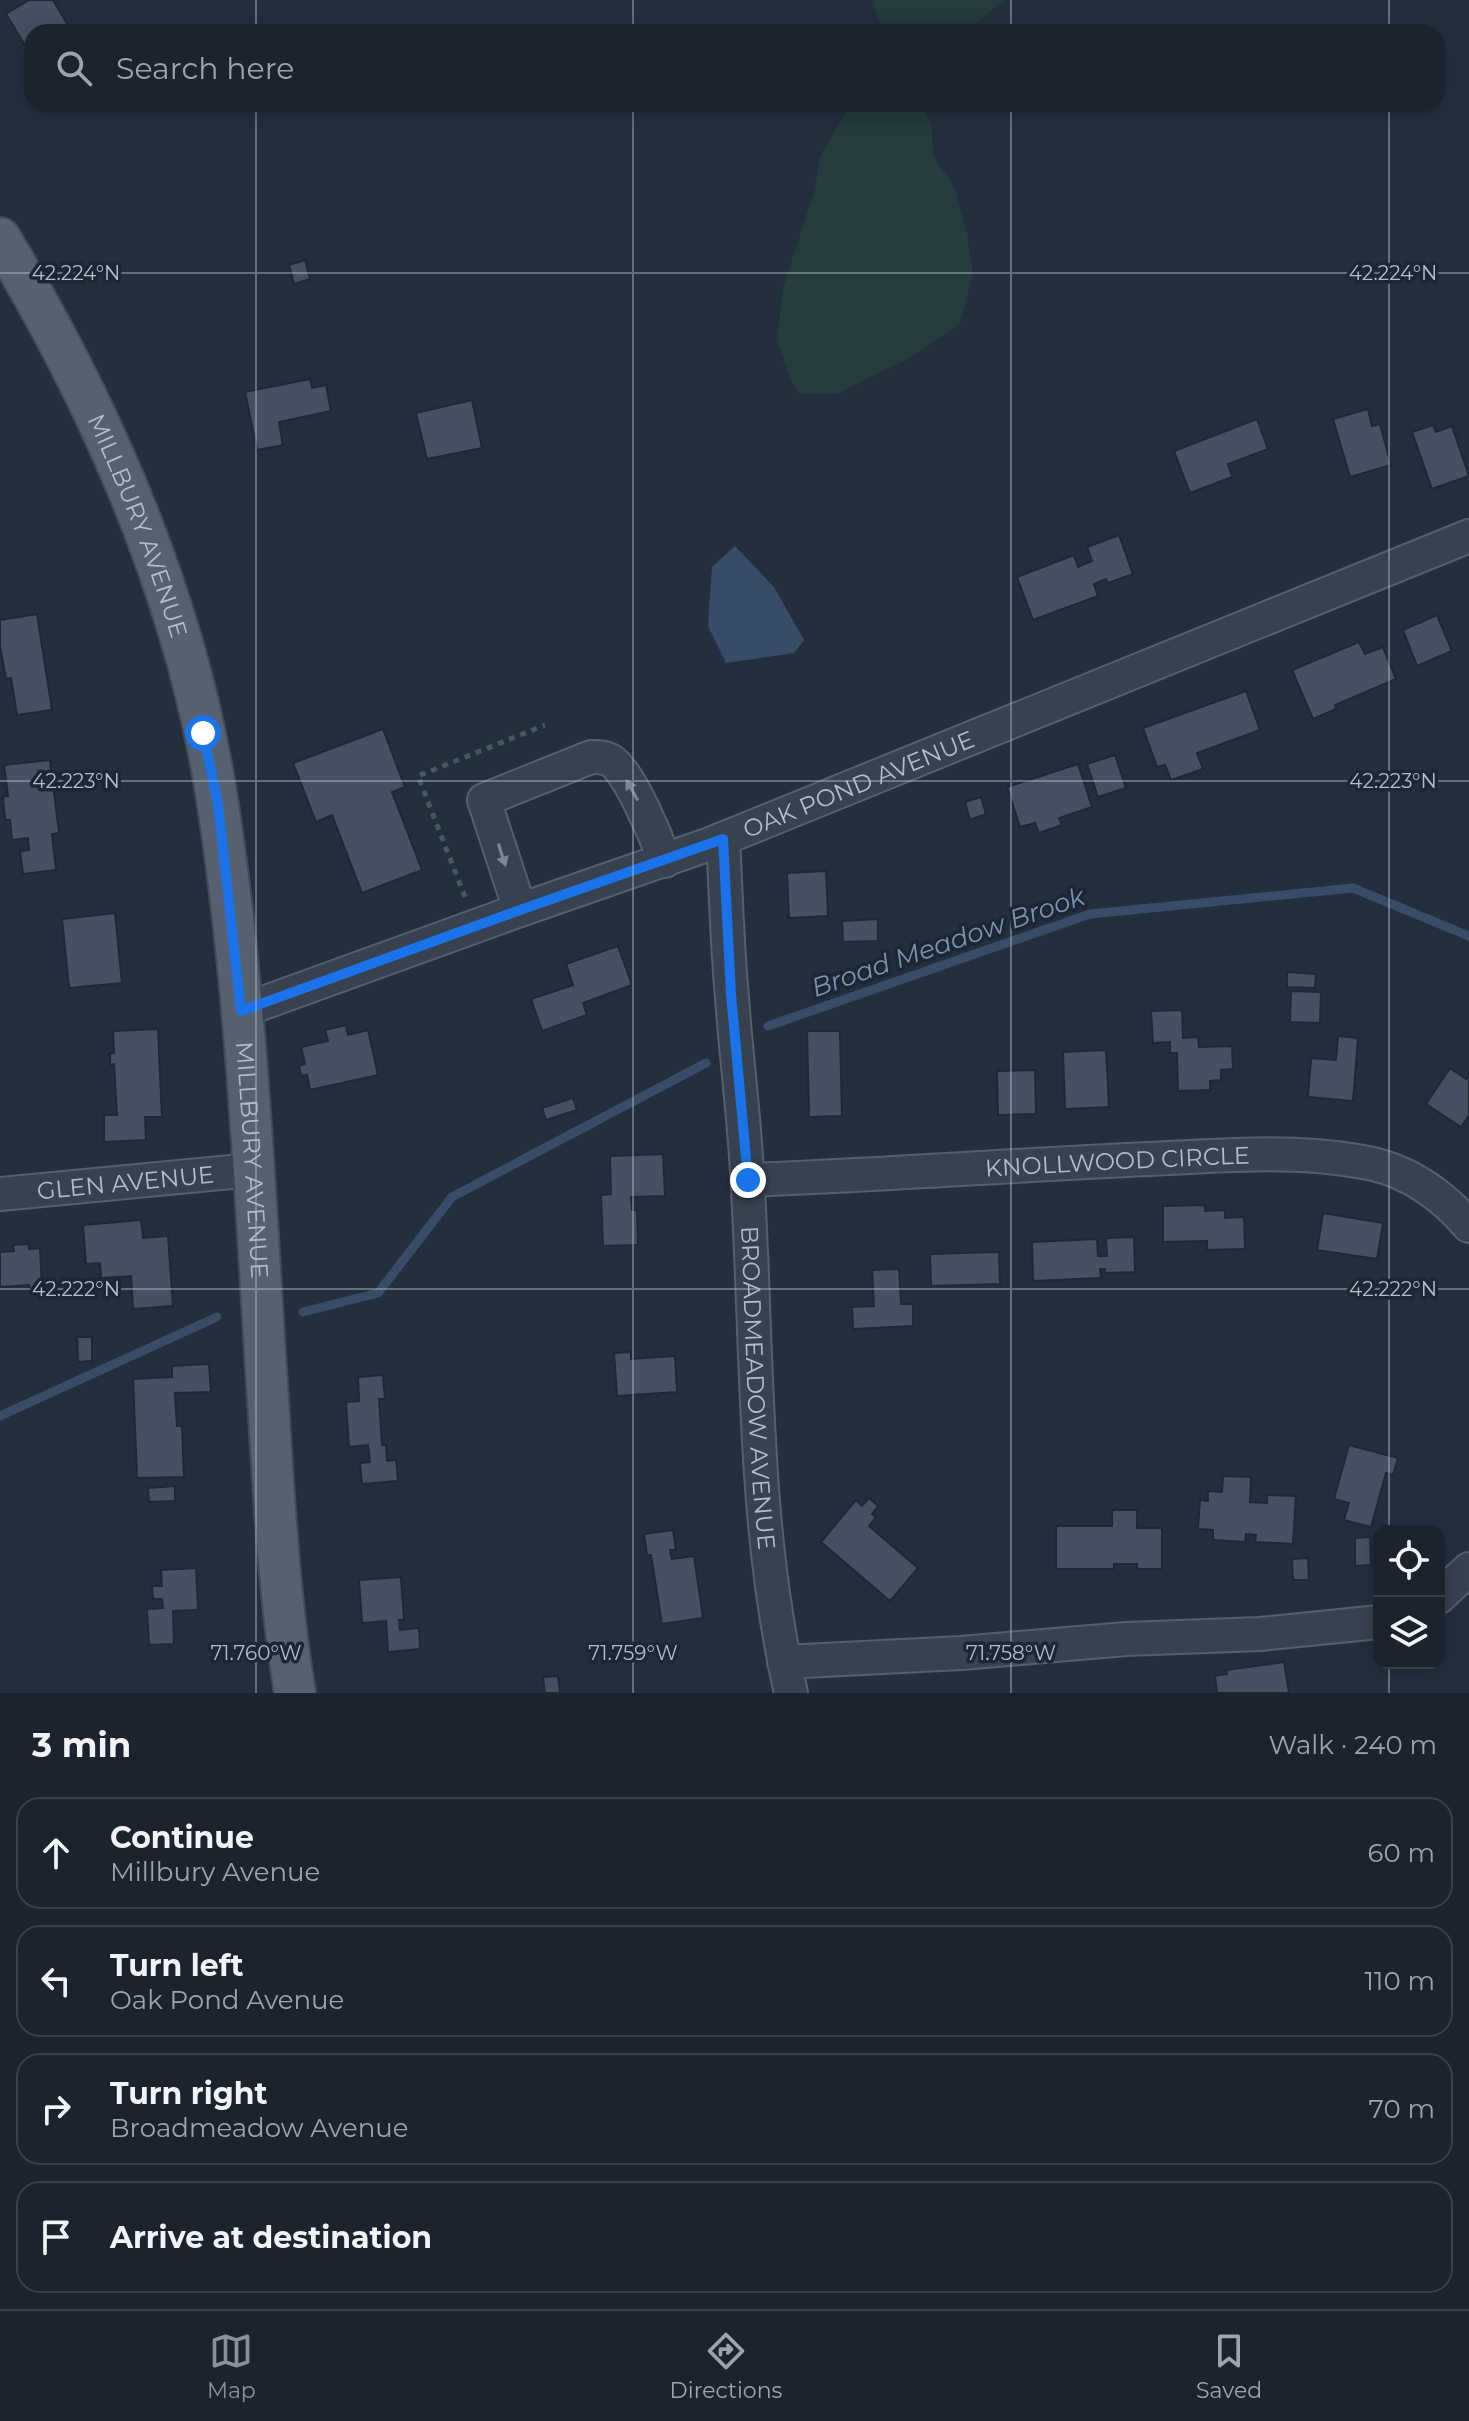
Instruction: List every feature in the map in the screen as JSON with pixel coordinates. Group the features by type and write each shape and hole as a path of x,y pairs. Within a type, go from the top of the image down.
{"main road":[{"name":"MILLBURY AVENUE","path":"0,238 34,296 100,426 132,501 190,672 218,804 241,1011 281,1581 295,1693"}],"street":[{"name":"OAK POND AVENUE","path":"241,1011 723,839 1469,536"},
{"path":"520,910 484,800 591,757 607,758 618,766 654,830 665,861"},
{"name":"BROADMEADOW AVENUE","path":"723,839 731,994 748,1180 757,1437 766,1549 788,1678"},
{"name":"KNOLLWOOD CIRCLE","path":"748,1180 1017,1165 1296,1155 1359,1162 1400,1173 1434,1193 1469,1226"},
{"name":"GLEN AVENUE","path":"0,1194 252,1170"},
{"path":"1445,1591 1469,1569"},
{"path":"788,1678 961,1653 1126,1639 1260,1634 1373,1623"}],"green space":[{"path":"873,0 1005,0 974,24 880,24"},
{"path":"845,112 926,112 932,127 933,156 955,188 967,234 973,275 959,325 908,359 837,394 799,394 788,374 777,338 784,285 815,189 820,157"}],"water":[{"path":"735,546 774,587 804,640 794,653 726,663 708,626 712,567"}],"building":[{"path":"29,0 53,0 67,24 24,24 24,44 6,14"},
{"path":"305,260 310,279 294,284 289,265"},
{"path":"310,379 312,388 326,385 331,411 279,422 283,445 257,450 245,392"},
{"path":"472,400 482,448 427,459 416,413"},
{"path":"1368,409 1372,426 1380,424 1391,465 1350,477 1333,419"},
{"path":"1257,419 1268,449 1228,464 1232,477 1190,493 1174,451"},
{"path":"1433,425 1436,432 1452,426 1469,476 1432,489 1412,432"},
{"path":"1119,535 1133,574 1108,583 1106,579 1094,584 1098,596 1033,620 1017,577 1074,555 1078,567 1092,561 1087,547"},
{"path":"37,614 52,710 17,715 11,678 6,679 0,646 0,620"},
{"path":"1437,615 1452,651 1417,666 1403,630"},
{"path":"1359,642 1365,654 1383,647 1396,679 1335,705 1336,709 1313,719 1292,670"},
{"path":"1246,691 1260,730 1197,753 1203,769 1171,780 1165,765 1157,767 1143,728"},
{"path":"383,729 405,787 392,792 422,870 362,893 332,815 316,822 293,763"},
{"path":"1115,755 1126,788 1098,797 1087,764"},
{"path":"50,760 59,833 52,834 56,870 23,874 20,851 29,850 28,838 12,840 10,820 5,820 3,797 8,796 4,765"},
{"path":"1078,764 1092,807 1059,818 1062,825 1039,833 1035,823 1020,827 1007,787"},
{"path":"981,797 986,814 970,820 965,802"},
{"path":"826,871 828,916 789,918 787,873"},
{"path":"115,913 122,983 69,988 62,919"},
{"path":"878,919 878,941 843,942 842,921"},
{"path":"618,946 632,985 583,1003 587,1015 542,1031 531,999 573,985 566,964"},
{"path":"1287,972 1316,974 1315,988 1287,987"},
{"path":"1291,991 1321,992 1320,1023 1290,1022"},
{"path":"1182,1010 1183,1038 1198,1037 1199,1047 1232,1046 1233,1069 1221,1070 1221,1080 1210,1081 1210,1090 1178,1091 1177,1053 1170,1053 1170,1042 1153,1043 1151,1011"},
{"path":"346,1025 348,1035 368,1030 378,1075 310,1090 307,1075 301,1076 299,1066 305,1064 301,1047 328,1041 325,1030"},
{"path":"158,1029 162,1117 145,1117 146,1140 104,1142 104,1115 117,1115 114,1064 110,1065 110,1054 114,1053 113,1031"},
{"path":"807,1031 840,1031 842,1116 809,1117"},
{"path":"1338,1036 1358,1038 1353,1101 1308,1097 1311,1058 1336,1060"},
{"path":"1106,1050 1109,1107 1065,1109 1063,1052"},
{"path":"1450,1068 1466,1079 1469,1074 1469,1115 1461,1127 1426,1104"},
{"path":"1035,1070 1036,1114 998,1115 997,1071"},
{"path":"573,1098 577,1110 546,1120 542,1108"},
{"path":"663,1154 665,1196 631,1197 632,1210 637,1210 638,1245 603,1246 601,1195 611,1194 610,1156"},
{"path":"1205,1205 1205,1211 1225,1210 1225,1218 1244,1217 1245,1249 1207,1250 1207,1241 1163,1242 1163,1206"},
{"path":"1323,1213 1383,1223 1377,1259 1317,1250"},
{"path":"141,1220 143,1238 168,1236 173,1306 133,1309 131,1276 101,1278 100,1263 86,1264 83,1225"},
{"path":"1134,1237 1135,1272 1105,1273 1105,1269 1100,1269 1101,1278 1033,1281 1032,1242 1097,1239 1098,1256 1107,1256 1106,1238"},
{"path":"29,1244 29,1249 40,1248 42,1290 30,1291 29,1285 0,1287 0,1252 14,1251 13,1245"},
{"path":"999,1252 1000,1284 931,1286 930,1254"},
{"path":"899,1269 901,1304 913,1304 913,1326 853,1329 852,1307 874,1306 872,1270"},
{"path":"77,1337 92,1337 92,1361 78,1362"},
{"path":"631,1352 631,1359 675,1356 677,1392 617,1396 614,1353"},
{"path":"209,1364 211,1392 175,1393 177,1426 182,1426 184,1477 137,1478 133,1379 172,1377 172,1366"},
{"path":"383,1375 385,1399 379,1399 382,1445 386,1445 387,1461 396,1460 398,1481 362,1484 360,1463 370,1462 368,1445 349,1447 346,1402 359,1401 358,1377"},
{"path":"1349,1445 1398,1458 1393,1475 1386,1473 1371,1527 1344,1520 1349,1503 1334,1499"},
{"path":"1223,1476 1251,1477 1250,1502 1267,1503 1267,1495 1296,1496 1293,1544 1255,1542 1256,1535 1246,1534 1245,1542 1213,1540 1213,1530 1198,1529 1200,1500 1208,1501 1208,1491 1222,1492"},
{"path":"175,1486 175,1501 149,1502 148,1488"},
{"path":"869,1498 878,1506 872,1514 876,1517 869,1526 918,1568 890,1601 821,1542 856,1500 862,1506"},
{"path":"1112,1510 1137,1510 1137,1528 1162,1528 1162,1569 1137,1569 1137,1564 1114,1564 1114,1569 1056,1569 1056,1526 1112,1526"},
{"path":"673,1530 676,1550 670,1550 672,1559 694,1556 703,1618 662,1624 651,1555 647,1555 644,1534"},
{"path":"1370,1537 1371,1565 1355,1566 1355,1538"},
{"path":"1308,1558 1309,1580 1293,1580 1292,1559"},
{"path":"196,1568 198,1610 173,1611 174,1644 149,1645 147,1609 163,1608 162,1599 153,1599 152,1586 162,1586 161,1570"},
{"path":"401,1577 404,1620 399,1620 400,1630 419,1628 420,1649 388,1652 386,1621 362,1623 359,1580"},
{"path":"1284,1662 1289,1693 1217,1693 1215,1676 1227,1674 1226,1670"},
{"path":"558,1676 560,1693 545,1693 543,1677"}],"waterway":[{"name":"Broad Meadow Brook","path":"768,1026 1090,914 1353,888 1469,936"},
{"name":"Broad Meadow Brook","path":"303,1312 378,1293 452,1197 706,1063"},
{"name":"Broad Meadow Brook","path":"0,1416 217,1317"}],"route":[{"path":"203,733 218,804 241,1011 723,839 731,994 748,1180"}]}
